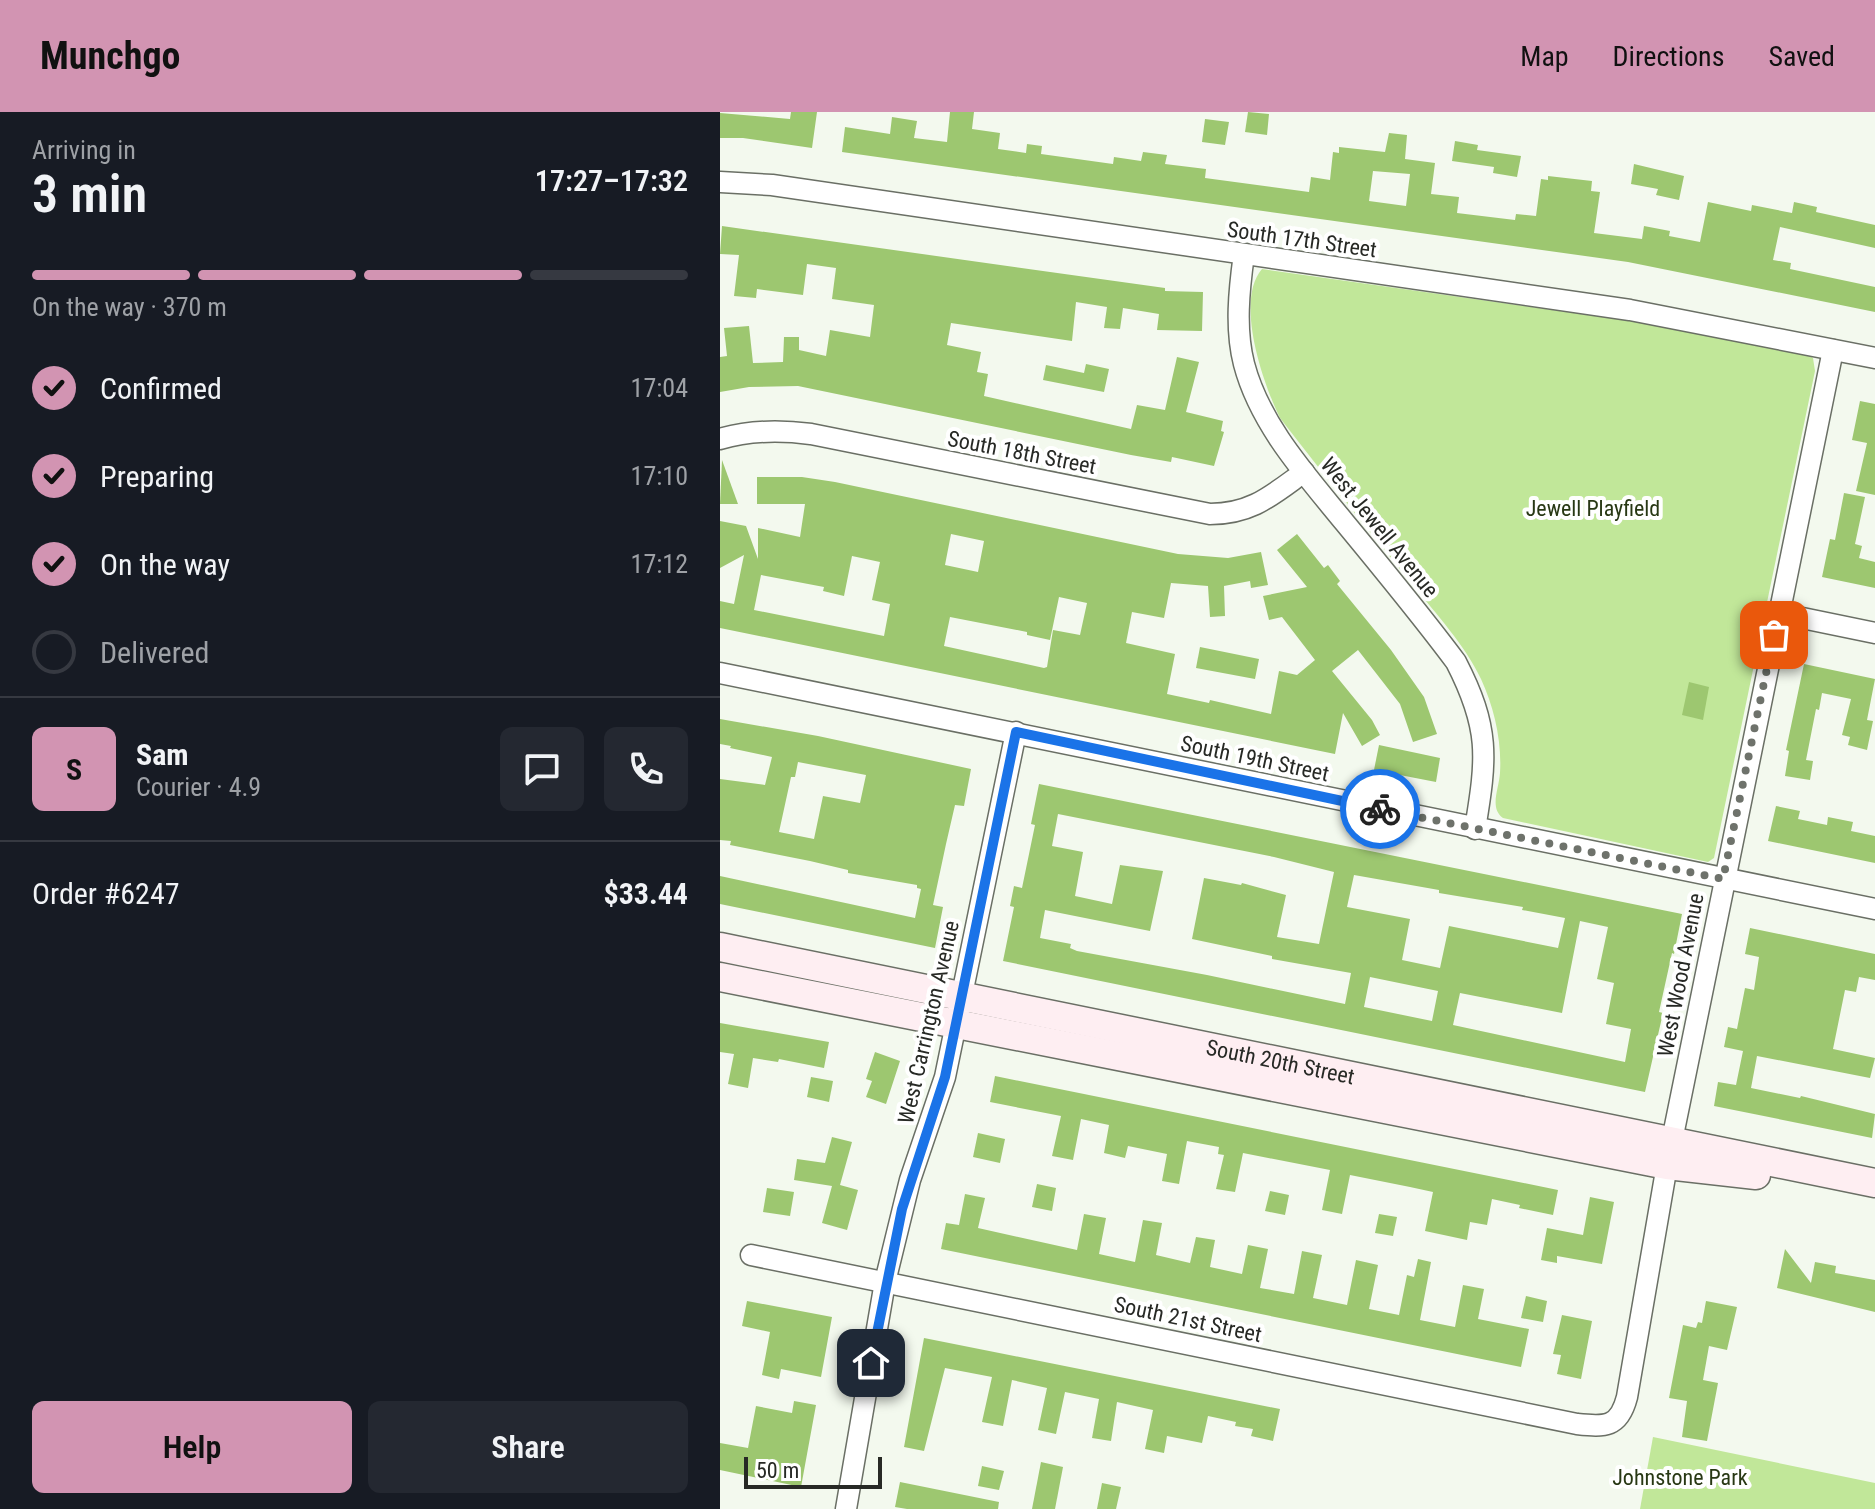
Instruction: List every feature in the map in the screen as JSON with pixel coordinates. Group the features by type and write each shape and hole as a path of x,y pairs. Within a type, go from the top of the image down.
{"street":[{"name":"South 17th Street","path":"720,182 772,185 1630,310 1875,358"},
{"name":"West Jewell Avenue","path":"1244,254 1239,306 1243,362 1264,415 1304,472 1456,662 1473,694 1485,752 1475,829"},
{"name":"West Wood Avenue","path":"1616,1421 1624,1411 1627,1397 1723,879 1833,350"},
{"name":"South 18th Street","path":"720,439 778,430 811,434 1210,514 1229,514 1258,505 1304,472"},
{"path":"1778,613 1875,633"},
{"name":"South 19th Street","path":"720,673 1875,909"},
{"name":"West Carrington Avenue","path":"846,1509 885,1282 910,1180 945,1077 1016,732"},
{"name":"South 20th Street","path":"720,947 958,1009 1670,1153 1799,1166 1841,1178 1875,1183"},
{"name":"South 20th Street","path":"720,977 958,1009"},
{"name":"South 21st Street","path":"751,1255 1577,1424 1603,1425 1616,1421"}],"green space":[{"name":"Jewell Playfield","path":"1262,269 1631,321 1807,354 1813,358 1815,371 1714,858 1708,862 1503,818 1499,814 1496,809 1500,761 1496,724 1490,701 1474,666 1450,630 1280,418 1273,404 1254,344 1251,322 1254,283"},
{"name":"Johnstone Park","path":"1653,1437 1875,1483 1875,1509 1640,1509"}],"building":[{"path":"791,112 817,112 812,148 743,138 720,138 720,113 790,119"},
{"path":"950,112 974,112 972,129 1000,133 998,149 1026,153 1027,144 1042,146 1041,154 1113,164 1114,157 1141,161 1143,152 1167,155 1165,164 1206,169 1205,178 1309,192 1311,177 1330,180 1333,152 1339,153 1339,147 1385,152 1389,133 1407,135 1405,159 1435,163 1431,194 1459,197 1457,213 1515,220 1516,214 1536,216 1541,179 1548,180 1548,176 1592,181 1591,191 1600,192 1594,233 1642,239 1644,226 1670,231 1669,236 1700,242 1708,202 1751,211 1752,205 1792,213 1794,202 1817,207 1816,212 1875,225 1875,248 1780,227 1773,260 1791,263 1790,269 1875,287 1875,312 1628,262 842,152 845,127 890,134 892,117 917,121 914,138 947,142","holes":["1373,171 1410,174 1406,206 1369,201"]},
{"path":"1248,112 1269,114 1267,135 1245,132"},
{"path":"1205,119 1229,122 1225,145 1202,142"},
{"path":"1455,141 1478,145 1477,150 1521,156 1517,177 1493,173 1494,167 1452,161"},
{"path":"1634,164 1684,176 1679,200 1656,195 1658,189 1631,184"},
{"path":"722,226 1165,288 1165,291 1203,292 1202,331 1157,330 1159,314 1123,308 1120,329 1104,328 1107,307 1076,302 1072,341 951,323 947,345 981,352 977,372 988,374 984,396 1131,429 1137,405 1165,410 1177,357 1199,362 1186,412 1223,421 1221,431 1224,432 1214,466 1172,457 1171,462 1131,455 798,386 749,387 720,392 720,357 727,356 724,328 749,326 753,363 783,362 784,337 799,337 799,350 826,356 830,330 870,337 874,305 832,299 836,268 807,264 803,295 757,289 756,298 734,296 739,255 720,254"},
{"path":"1086,364 1109,369 1104,392 1043,380 1046,365 1084,373"},
{"path":"1860,401 1875,404 1875,495 1856,491 1867,443 1852,440"},
{"path":"722,460 738,504 720,504"},
{"path":"757,477 802,477 1178,554 1228,558 1261,552 1268,585 1251,588 1250,581 1224,586 1225,616 1210,617 1208,586 1171,583 1164,618 1132,612 1126,643 1175,654 1167,694 1271,714 1279,671 1297,675 1315,660 1282,617 1269,620 1263,596 1307,587 1277,550 1297,534 1324,568 1328,565 1340,581 1337,584 1391,650 1424,697 1437,734 1413,742 1400,704 1358,650 1332,671 1372,720 1380,735 1362,746 1343,713 1335,754 720,628 720,601 734,604 744,555 720,568 720,521 746,526 758,559 758,528 800,537 805,504 757,504","holes":["951,534 984,541 978,572 945,565","852,556 880,562 872,600 890,604 884,636 754,610 761,575 824,587 823,591 844,596","1059,597 1087,603 1080,635 1053,630 1047,667 1044,668 944,646 950,617 1027,632 1027,635 1050,640"]},
{"path":"1844,493 1865,497 1855,544 1862,546 1859,558 1875,562 1875,588 1822,577 1830,539 1835,540"},
{"path":"1200,647 1259,659 1255,679 1196,668"},
{"path":"1804,664 1875,679 1867,720 1873,721 1867,750 1848,745 1850,737 1842,735 1851,699 1822,693 1806,760 1813,761 1810,780 1785,776 1789,751 1786,750"},
{"path":"1689,682 1709,687 1703,720 1682,715"},
{"path":"720,719 818,736 971,769 964,806 955,805 933,905 943,907 935,948 720,904 720,876 915,918 921,889 917,885 848,873 848,870 730,845 731,841 720,840 720,779 765,785 772,757 720,744","holes":["798,762 866,775 860,803 823,796 814,839 779,832 791,777 795,777"]},
{"path":"1379,745 1440,758 1436,782 1374,770"},
{"path":"1039,784 1682,914 1659,1012 1663,1013 1645,1092 1003,961 1014,907 1010,906 1014,886 1022,888 1035,825 1031,824","holes":["1058,814 1334,872 1319,944 1277,937 1286,895 1242,883 1204,878 1192,939 1272,956 1272,959 1351,973 1345,1004 1077,951 1070,948 1071,944 1040,938 1045,910 1150,931 1163,871 1120,865 1112,904 1075,896 1083,852 1052,846","1354,875 1565,918 1558,948 1449,926 1440,968 1402,960 1410,919 1347,907","1580,921 1608,927 1597,979 1614,983 1606,1024 1631,1029 1625,1062 1453,1025 1460,993 1562,1013","1370,977 1438,991 1432,1021 1364,1007"]},
{"path":"1776,806 1800,811 1798,819 1827,825 1828,817 1853,822 1851,831 1875,836 1875,863 1768,841"},
{"path":"1750,928 1875,954 1875,980 1859,977 1856,992 1845,990 1833,1049 1875,1058 1870,1078 1757,1056 1751,1088 1801,1096 1875,1114 1872,1138 1714,1106 1718,1082 1736,1085 1743,1051 1724,1047 1728,1027 1737,1029 1745,988 1754,990 1759,957 1745,954"},
{"path":"720,1023 829,1042 824,1068 779,1059 778,1062 753,1058 748,1088 728,1084 734,1054 720,1052"},
{"path":"875,1052 900,1061 886,1104 866,1097 872,1081 866,1079"},
{"path":"995,1076 1558,1190 1553,1215 1492,1199 1487,1225 1470,1222 1467,1240 1425,1231 1433,1192 1410,1187 1350,1175 1342,1214 1322,1210 1330,1170 1243,1153 1235,1192 1216,1189 1224,1155 1218,1154 1219,1147 1187,1141 1179,1184 1162,1181 1167,1154 1128,1146 1125,1158 1104,1153 1109,1125 1081,1119 1073,1160 1052,1156 1061,1116 990,1102"},
{"path":"811,1077 833,1081 829,1102 807,1097"},
{"path":"978,1133 1005,1139 1000,1163 973,1157"},
{"path":"832,1137 852,1142 840,1185 858,1190 847,1230 822,1223 832,1186 794,1180 797,1159 825,1163"},
{"path":"1037,1184 1056,1188 1052,1211 1032,1207"},
{"path":"767,1188 794,1192 790,1216 763,1212"},
{"path":"1270,1191 1289,1195 1285,1215 1265,1211"},
{"path":"965,1194 985,1198 978,1228 1077,1250 1084,1214 1106,1218 1099,1254 1135,1262 1143,1220 1162,1223 1156,1255 1190,1263 1196,1237 1215,1240 1210,1267 1242,1274 1248,1245 1268,1249 1260,1288 1294,1294 1302,1251 1322,1255 1313,1298 1347,1305 1356,1260 1378,1265 1369,1309 1399,1315 1407,1275 1414,1277 1418,1259 1431,1262 1420,1320 1455,1327 1463,1285 1484,1289 1478,1319 1529,1329 1521,1367 941,1249 946,1223 959,1225"},
{"path":"1590,1197 1614,1202 1602,1264 1557,1256 1557,1263 1541,1260 1547,1228 1583,1235"},
{"path":"1379,1214 1397,1217 1393,1236 1375,1233"},
{"path":"1785,1249 1811,1283 1815,1262 1836,1266 1835,1273 1875,1280 1875,1312 1777,1288"},
{"path":"1526,1296 1547,1301 1543,1322 1521,1318"},
{"path":"747,1301 832,1317 821,1377 781,1369 779,1379 762,1375 770,1332 742,1326"},
{"path":"1706,1301 1737,1307 1727,1350 1709,1346 1703,1380 1718,1383 1707,1441 1682,1437 1687,1401 1669,1398 1683,1325 1696,1328 1698,1322 1702,1323"},
{"path":"1562,1315 1592,1321 1581,1379 1557,1374 1561,1355 1553,1354"},
{"path":"924,1338 1280,1409 1273,1441 1251,1436 1253,1429 1235,1426 1236,1422 1208,1416 1202,1443 1167,1436 1164,1453 1145,1449 1153,1410 1117,1402 1111,1441 1092,1438 1099,1399 1065,1392 1056,1434 1038,1430 1047,1388 1012,1380 1003,1426 982,1422 992,1377 945,1368 924,1451 904,1447"},
{"path":"794,1401 816,1405 801,1487 720,1470 720,1443 748,1448 756,1406 792,1413"},
{"path":"1041,1462 1063,1467 1055,1509 1032,1509"},
{"path":"982,1466 1004,1471 999,1490 978,1486"},
{"path":"900,1482 999,1502 998,1509 895,1507"},
{"path":"1102,1483 1121,1487 1116,1509 1097,1509"}],"way so far":[{"path":"1380,809 1723,879 1774,635"}],"route":[{"path":"871,1363 902,1209 945,1077 1016,732 1380,809"}]}
